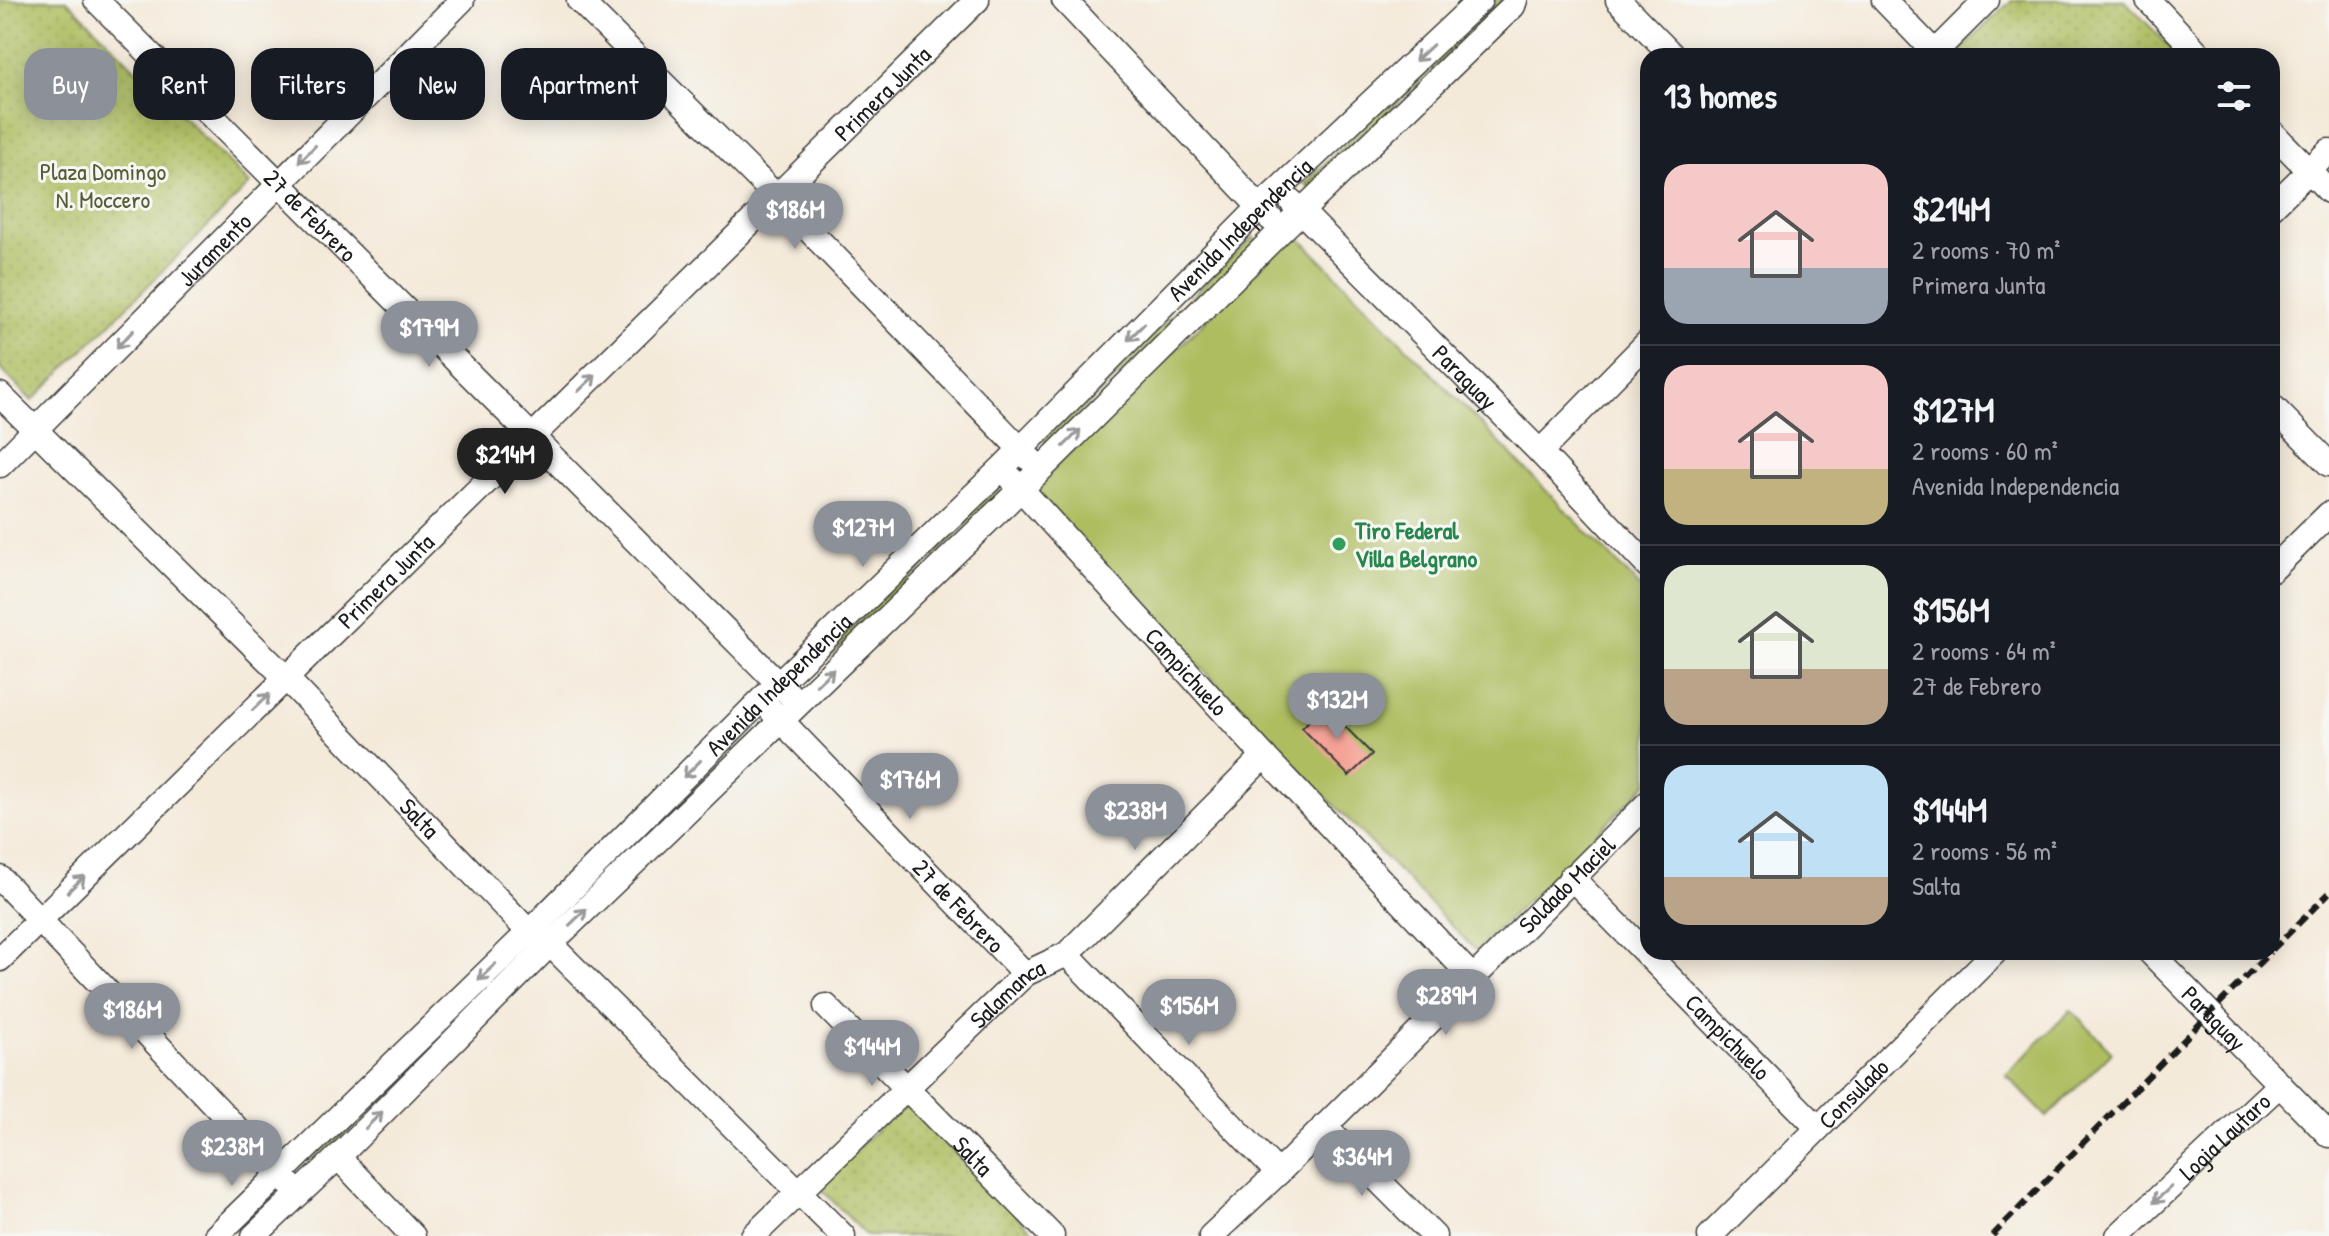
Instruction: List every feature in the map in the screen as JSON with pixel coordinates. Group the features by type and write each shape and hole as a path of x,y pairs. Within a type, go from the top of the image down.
{"street":[{"name":"27 de Febrero","path":"96,0 531,437 770,691 1025,974"},
{"name":"Juramento","path":"0,465 462,0"},
{"path":"579,0 777,197 1019,450 1041,469"},
{"name":"Primera Junta","path":"0,959 977,0"},
{"path":"1064,0 1282,230"},
{"name":"Avenida Independencia","path":"254,1236 338,1157 770,691 1002,468 1260,207 1480,0"},
{"name":"Avenida Independencia","path":"216,1236 789,712 1021,489 1513,6 1515,0"},
{"path":"1618,0 1665,48"},
{"path":"1884,0 1929,48"},
{"path":"1942,48 1987,0"},
{"path":"2148,0 2193,48"},
{"path":"2280,140 2329,191"},
{"path":"2280,199 2329,151"},
{"name":"Paraguay","path":"1279,189 1540,452 1640,558"},
{"path":"1540,452 1640,350"},
{"name":"Salta","path":"0,395 286,678 539,938 843,1236"},
{"path":"2280,414 2329,464"},
{"name":"Campichuelo","path":"1002,468 1264,756 1472,977"},
{"path":"2280,562 2329,514"},
{"name":"Salamanca","path":"753,1236 1025,974 1067,954 1264,756"},
{"name":"Soldado Maciel","path":"1211,1236 1278,1173 1640,811"},
{"name":"Campichuelo","path":"1571,877 1640,947"},
{"path":"0,878 298,1193"},
{"path":"1067,954 1278,1173"},
{"name":"Campichuelo","path":"1653,960 1818,1128"},
{"name":"Consulado","path":"1710,1236 1987,960"},
{"name":"Paraguay","path":"2158,960 2280,1084"},
{"name":"Salta","path":"826,1006 1052,1236"},
{"name":"Logia Lautaro","path":"2118,1236 2280,1084 2329,1135"},
{"path":"1324,1126 1434,1236"},
{"path":"338,1157 413,1236"}],"green space":[{"name":"Plaza Domingo N. Moccero","path":"0,0 67,0 115,48 24,48 24,120 117,120 117,50 133,66 133,120 186,120 250,184 32,401 0,368"},
{"path":"1495,0 1504,0 1309,188 1305,183"},
{"path":"2012,0 2124,0 2171,48 1962,48"},
{"name":"Tiro Federal Villa Belgrano","path":"1295,233 1640,587 1640,791 1476,951 1030,492"},
{"path":"1253,237 1258,242 1048,444 1043,440"},
{"path":"996,487 1001,492 806,680 802,675"},
{"path":"519,955 523,960 313,1166 309,1162"},
{"path":"2071,1010 2112,1052 2047,1117 2006,1075"},
{"path":"904,1102 1037,1236 867,1236 819,1187"}],"building":[{"path":"1324,705 1372,754 1349,776 1302,728"}],"railway":[{"path":"2280,942 2329,893"},
{"path":"1992,1236 2262,960"}],"place":[{"name":"Tiro Federal Villa Belgrano","path":"1339,544"}]}
